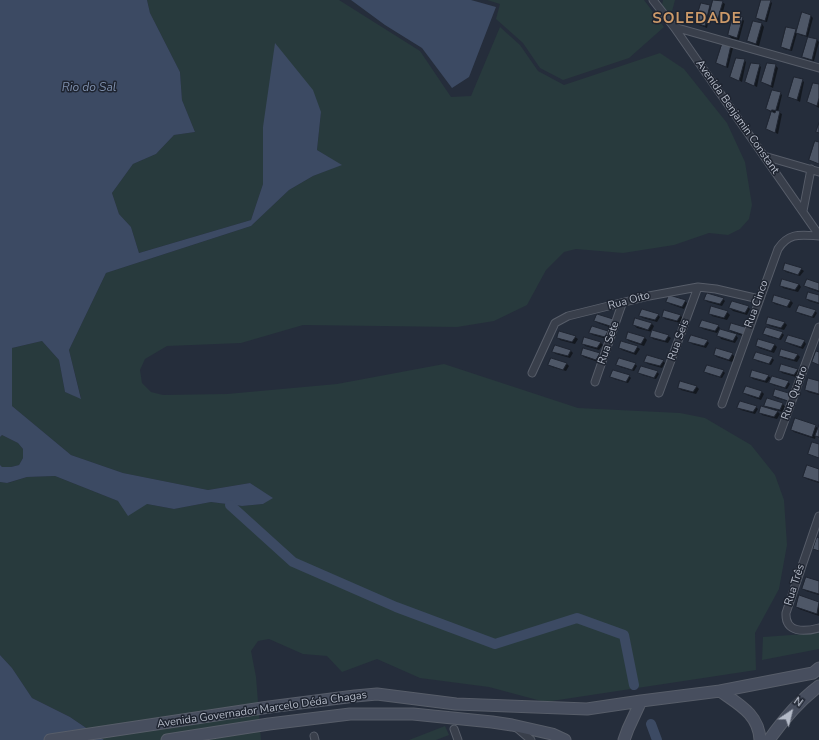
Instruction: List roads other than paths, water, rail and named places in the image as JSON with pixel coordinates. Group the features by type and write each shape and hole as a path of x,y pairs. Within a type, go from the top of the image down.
{"main road":[{"name":"Avenida Governador Marcelo Déda Chagas","path":"50,740 269,707 377,694 456,704 587,709 720,691 813,672 819,668"},
{"path":"769,740 781,724 808,695 819,686"},
{"path":"720,691 749,712 756,723 760,740"},
{"path":"624,740 641,701"},
{"name":"Avenida Governador Marcelo Déda Chagas","path":"167,740 269,724 350,714 413,714 512,725 552,734 565,740"}],"street":[{"name":"Avenida Benjamin Constant","path":"653,0 674,27 819,235"},
{"path":"674,27 819,68"},
{"path":"764,156 819,172"},
{"path":"802,211 811,169"},
{"name":"Rua Cinco","path":"722,404 778,249 785,240 795,235 819,235"},
{"name":"Rua Oito","path":"532,373 555,323 568,316 622,304 649,296 698,286 716,288 759,299"},
{"name":"Rua Seis","path":"659,393 698,286"},
{"name":"Rua Sete","path":"596,382 622,304"},
{"name":"Rua Quatro","path":"779,436 819,327"},
{"name":"Rua Três","path":"819,516 786,612 786,618 790,625 797,630 805,631 819,628"},
{"path":"512,725 531,740"},
{"path":"454,729 458,740"}],"water":[{"name":"Rio do Sal","path":"0,0 147,0 150,13 180,72 182,100 195,132 174,135 156,154 133,164 112,193 119,214 131,227 139,253 251,220 263,184 263,127 275,43 313,90 321,112 317,150 342,165 313,176 289,190 251,226 106,273 69,350 81,399 65,392 59,360 42,341 12,348 12,406 71,455 123,473 208,490 250,483 273,498 263,504 242,506 211,502 174,509 147,504 128,516 118,501 55,476 27,477 7,483 0,482 0,465 2,467 11,467 19,465 23,458 23,449 18,443 2,435 0,437"},
{"path":"351,0 471,0 496,7 469,77 452,88 422,48 385,25"},
{"path":"0,655 12,668 32,698 70,717 104,740 0,740"}],"waterway":[{"path":"230,505 293,562 396,607 495,644 577,618 624,635 634,685"},
{"path":"651,724 657,740"}],"district":[{"name":"SOLEDADE","path":"697,19"}]}
